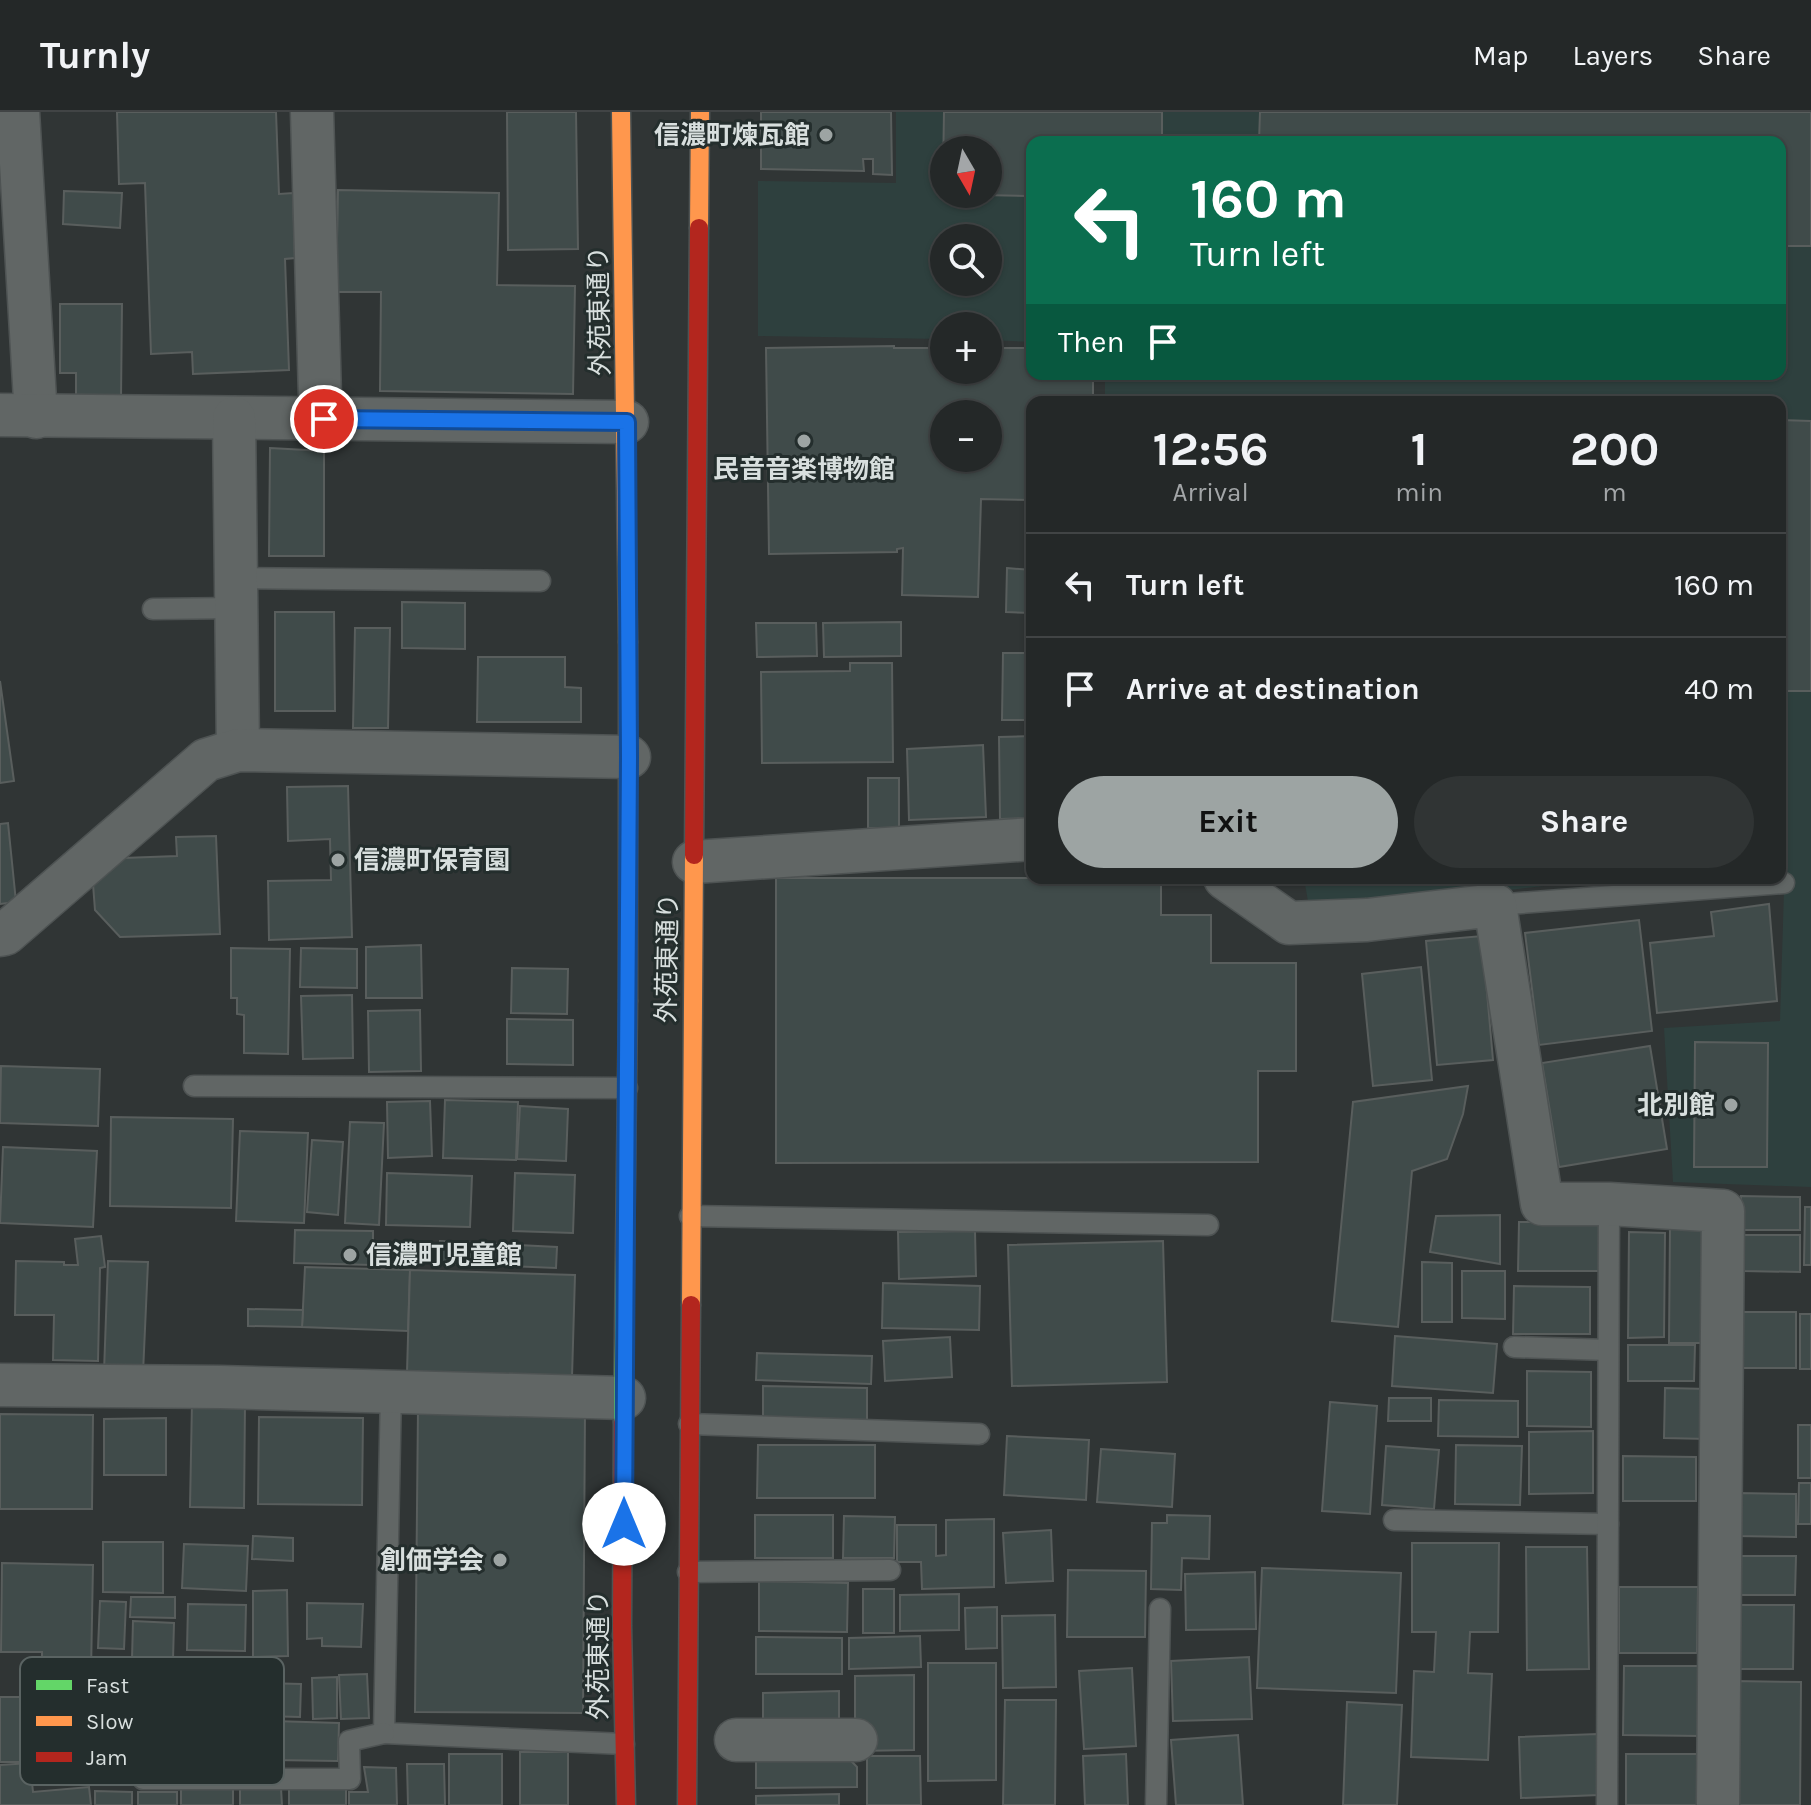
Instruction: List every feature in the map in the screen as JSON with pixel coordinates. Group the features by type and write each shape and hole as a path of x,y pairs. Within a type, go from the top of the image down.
{"main road":[{"name":"外苑東通り","path":"621,112 629,757 624,1398 626,1805"},
{"name":"外苑東通り","path":"687,1805 700,112"}],"street":[{"path":"18,112 18,416 627,422"},
{"path":"312,112 320,397 324,419"},
{"path":"234,418 238,750"},
{"path":"0,935 5,934 206,760 238,750 629,757"},
{"path":"694,862 1026,839"},
{"path":"1234,884 1289,923 1367,920 1495,905 1542,1204 1609,1204 1723,1211 1718,1805"},
{"path":"0,1385 624,1398"},
{"path":"736,1740 856,1740"}],"lane":[{"path":"153,609 236,593 540,581"},
{"path":"1495,905 1771,884"},
{"path":"194,1086 627,1088"},
{"path":"1607,1805 1609,1204"},
{"path":"690,1216 1208,1225"},
{"path":"1514,1347 1608,1350"},
{"path":"384,1733 391,1391"},
{"path":"689,1424 979,1434"},
{"path":"1394,1520 1608,1524"},
{"path":"688,1572 890,1570"},
{"path":"1156,1805 1160,1609"},
{"path":"284,1779 350,1779 349,1741 384,1733 624,1744"}],"shaded area":[{"path":"896,112 1811,112 1811,1187 1673,1182 1664,1028 1780,1021 1786,884 1786,396 1105,396 1105,380 1786,380 1786,136 1026,136 1026,342 1002,341 1002,312 930,312 930,339 758,336 758,181 896,183"},
{"path":"1305,884 1560,884 1310,913"}],"building":[{"path":"117,112 276,112 279,194 293,193 295,258 285,259 289,370 193,374 192,352 151,354 145,183 119,184"},
{"path":"507,112 576,112 578,249 508,250"},
{"name":"信濃町煉瓦館","path":"761,112 891,112 892,175 873,174 873,159 863,159 864,171 761,169"},
{"path":"944,112 1162,112 1162,136 1026,136 1026,196 1002,195 1002,136 944,136"},
{"path":"1260,112 1811,112 1811,246 1786,246 1786,136 1259,136"},
{"path":"338,190 499,193 497,285 575,286 573,394 380,391 381,292 336,292"},
{"path":"64,191 122,193 120,228 63,224"},
{"path":"60,304 122,304 121,399 76,398 76,373 60,373"},
{"path":"766,348 930,348 930,384 1002,384 1002,348 1026,348 1026,380 1093,380 1093,396 1026,396 1026,500 981,499 978,597 902,595 903,548 897,549 897,552 769,554"},
{"path":"1786,420 1811,421 1811,691 1786,691"},
{"path":"270,448 324,451 324,556 269,556"},
{"path":"1007,568 1026,570 1026,613 1006,612"},
{"path":"402,602 465,603 465,649 402,648"},
{"path":"275,612 334,612 335,711 275,711"},
{"path":"901,622 901,656 824,657 823,623"},
{"path":"756,623 816,623 817,656 757,657"},
{"path":"355,628 390,628 388,728 353,728"},
{"path":"1003,653 1026,653 1026,720 1002,720"},
{"path":"478,657 565,657 565,687 581,688 581,722 477,722"},
{"path":"850,663 892,663 893,762 762,763 761,672 850,671"},
{"path":"0,681 14,781 0,783"},
{"path":"1026,736 1026,818 1000,819 999,737"},
{"path":"983,745 986,817 909,820 907,749"},
{"path":"868,778 899,778 899,828 868,828"},
{"path":"348,786 352,937 269,940 268,881 331,880 330,839 288,841 287,787"},
{"path":"8,823 16,902 0,904 0,824"},
{"path":"216,836 220,934 120,937 95,910 93,884 123,858 177,856 176,837"},
{"path":"776,878 1026,878 1026,884 1161,884 1161,915 1211,915 1211,963 1296,963 1296,1071 1258,1071 1258,1162 776,1163"},
{"path":"1769,904 1777,1001 1657,1013 1650,943 1714,936 1711,912"},
{"path":"1639,920 1652,1031 1539,1045 1525,933"},
{"path":"1482,936 1493,1060 1437,1065 1426,941"},
{"path":"421,945 422,998 366,998 366,947"},
{"path":"231,948 290,949 288,1054 244,1053 244,1015 237,1014 237,998 231,998"},
{"path":"301,948 357,949 357,988 300,987"},
{"path":"1421,967 1432,1080 1373,1086 1362,974"},
{"path":"512,968 568,969 567,1014 511,1013"},
{"path":"352,995 353,1058 303,1059 301,996"},
{"path":"420,1010 421,1071 369,1072 368,1011"},
{"path":"507,1019 573,1020 573,1065 507,1064"},
{"name":"北別館","path":"1695,1042 1768,1043 1767,1167 1694,1167"},
{"path":"1650,1046 1667,1149 1559,1167 1542,1063"},
{"path":"1,1066 100,1069 98,1126 0,1123"},
{"path":"1468,1086 1463,1114 1447,1159 1412,1171 1398,1327 1332,1321 1353,1102"},
{"path":"445,1100 518,1102 516,1160 443,1158"},
{"path":"430,1101 432,1156 388,1158 387,1102"},
{"path":"520,1106 568,1109 566,1161 517,1159"},
{"path":"111,1117 233,1119 231,1208 110,1206"},
{"path":"350,1122 384,1123 379,1225 345,1223"},
{"path":"240,1131 308,1133 304,1223 236,1221"},
{"path":"312,1140 343,1142 338,1215 307,1212"},
{"path":"3,1147 97,1151 93,1227 0,1223"},
{"path":"387,1173 472,1176 470,1227 386,1225"},
{"path":"515,1173 575,1175 573,1233 513,1231"},
{"path":"1741,1196 1800,1197 1800,1230 1741,1230"},
{"path":"1805,1207 1811,1207 1811,1265 1804,1265"},
{"path":"1500,1215 1500,1264 1430,1252 1436,1216"},
{"path":"1519,1222 1599,1222 1599,1271 1518,1271"},
{"path":"1670,1227 1706,1227 1705,1343 1669,1343"},
{"path":"295,1230 373,1231 373,1265 294,1263"},
{"path":"975,1231 976,1276 899,1279 898,1232"},
{"path":"1629,1232 1665,1233 1664,1337 1628,1338"},
{"path":"1744,1235 1800,1235 1800,1272 1743,1271"},
{"path":"101,1236 105,1267 100,1268 98,1361 53,1360 54,1315 15,1315 16,1261 78,1265 75,1239"},
{"path":"440,1241 557,1247 556,1268 438,1263"},
{"path":"1163,1241 1167,1382 1012,1386 1008,1245"},
{"path":"108,1261 148,1262 143,1373 104,1372"},
{"path":"1422,1262 1452,1263 1452,1322 1422,1322"},
{"path":"305,1267 410,1270 408,1331 302,1327"},
{"path":"410,1270 575,1275 572,1377 407,1372"},
{"path":"1462,1271 1505,1271 1505,1319 1462,1318"},
{"path":"883,1283 980,1286 979,1330 882,1328"},
{"path":"1514,1286 1590,1287 1590,1334 1513,1334"},
{"path":"248,1309 303,1310 302,1327 248,1326"},
{"path":"1740,1312 1796,1312 1796,1368 1740,1368"},
{"path":"1800,1314 1811,1314 1811,1369 1800,1369"},
{"path":"1395,1336 1497,1344 1493,1393 1392,1386"},
{"path":"950,1337 952,1377 885,1381 883,1341"},
{"path":"1628,1345 1695,1345 1694,1381 1628,1381"},
{"path":"757,1353 872,1356 871,1384 756,1380"},
{"path":"1527,1371 1591,1372 1591,1427 1527,1426"},
{"path":"763,1386 867,1388 867,1422 763,1420"},
{"path":"1665,1388 1708,1389 1708,1439 1664,1438"},
{"path":"1389,1398 1431,1398 1431,1421 1388,1421"},
{"path":"1439,1400 1518,1401 1518,1437 1438,1436"},
{"path":"192,1402 245,1403 244,1508 190,1507"},
{"path":"1330,1402 1377,1406 1370,1514 1322,1511"},
{"name":"創価学会","path":"418,1408 585,1409 583,1713 415,1712"},
{"path":"0,1414 93,1415 92,1509 0,1509"},
{"path":"259,1417 363,1418 362,1505 258,1504"},
{"path":"166,1418 166,1475 104,1475 104,1419"},
{"path":"1798,1425 1811,1425 1811,1478 1798,1478"},
{"path":"1593,1431 1593,1493 1529,1494 1529,1432"},
{"path":"1007,1436 1089,1440 1086,1500 1004,1495"},
{"path":"758,1445 875,1445 875,1498 757,1498"},
{"path":"1456,1445 1522,1446 1520,1505 1455,1504"},
{"path":"1386,1446 1439,1450 1434,1509 1382,1505"},
{"path":"1101,1449 1175,1454 1172,1507 1097,1502"},
{"path":"1623,1456 1696,1457 1696,1501 1623,1501"},
{"path":"1799,1483 1811,1483 1811,1524 1798,1524"},
{"path":"1737,1493 1796,1494 1796,1537 1737,1536"},
{"path":"755,1515 833,1515 833,1558 755,1558"},
{"path":"1167,1515 1210,1516 1209,1559 1182,1558 1181,1590 1151,1589 1152,1523 1167,1523"},
{"path":"844,1516 895,1517 894,1558 843,1558"},
{"path":"994,1519 994,1587 922,1589 921,1562 897,1562 897,1525 936,1525 936,1556 946,1555 946,1520"},
{"path":"1051,1530 1053,1581 1006,1583 1003,1533"},
{"path":"253,1536 293,1538 293,1561 252,1559"},
{"path":"103,1542 163,1542 163,1593 103,1592"},
{"path":"1412,1543 1499,1543 1498,1632 1470,1632 1468,1673 1492,1674 1488,1760 1411,1757 1414,1671 1434,1672 1436,1632 1412,1632"},
{"path":"184,1544 248,1546 246,1591 182,1588"},
{"path":"1526,1547 1587,1547 1589,1669 1527,1670"},
{"path":"1734,1556 1796,1556 1795,1595 1734,1595"},
{"path":"2,1563 93,1565 91,1657 42,1657 42,1652 1,1652"},
{"path":"1262,1568 1401,1573 1396,1693 1257,1688"},
{"path":"1068,1570 1146,1571 1145,1637 1067,1637"},
{"path":"1255,1572 1256,1629 1186,1630 1185,1574"},
{"path":"759,1581 848,1583 847,1632 759,1631"},
{"path":"1619,1587 1698,1587 1697,1653 1619,1653"},
{"path":"863,1589 894,1589 894,1633 863,1633"},
{"path":"287,1590 288,1656 253,1657 253,1591"},
{"path":"959,1594 959,1630 900,1631 900,1595"},
{"path":"131,1597 175,1597 175,1618 130,1617"},
{"path":"100,1601 126,1602 124,1649 98,1648"},
{"path":"307,1603 363,1604 361,1647 322,1646 322,1638 307,1639"},
{"path":"188,1604 246,1605 245,1651 187,1650"},
{"path":"1739,1605 1794,1605 1793,1669 1738,1669"},
{"path":"997,1607 997,1648 966,1649 965,1608"},
{"path":"1055,1615 1056,1687 1003,1688 1002,1616"},
{"path":"133,1621 174,1623 173,1657 132,1657"},
{"path":"920,1636 921,1667 849,1669 849,1638"},
{"path":"756,1637 842,1638 842,1674 756,1674"},
{"path":"1249,1657 1252,1719 1173,1721 1171,1661"},
{"path":"928,1663 996,1663 996,1780 928,1781"},
{"path":"1624,1666 1702,1666 1701,1736 1623,1735"},
{"path":"1132,1668 1136,1746 1084,1749 1079,1671"},
{"path":"367,1674 369,1718 341,1719 339,1675"},
{"path":"914,1675 914,1750 855,1751 855,1676"},
{"path":"337,1677 337,1718 313,1719 312,1678"},
{"path":"1733,1681 1801,1682 1800,1805 1732,1805"},
{"path":"284,1684 301,1684 300,1717 284,1717"},
{"path":"839,1691 839,1732 763,1733 763,1693"},
{"path":"0,1697 20,1697 20,1762 0,1762"},
{"path":"1005,1700 1056,1700 1055,1805 1003,1805"},
{"path":"1347,1702 1402,1705 1397,1805 1343,1805"},
{"path":"284,1721 339,1723 338,1761 284,1760"},
{"path":"1597,1734 1599,1795 1521,1798 1519,1737"},
{"path":"1238,1735 1243,1805 1176,1805 1171,1740"},
{"path":"837,1746 857,1767 857,1787 756,1788 756,1747"},
{"path":"520,1752 568,1752 568,1805 520,1805"},
{"path":"449,1754 502,1754 502,1805 449,1805"},
{"path":"1126,1754 1128,1805 1085,1805 1083,1756"},
{"path":"1626,1754 1700,1754 1700,1805 1626,1805"},
{"path":"867,1756 920,1756 921,1805 867,1805"},
{"path":"20,1764 20,1785 32,1785 33,1792 89,1787 91,1805 0,1805 0,1765"},
{"path":"407,1764 444,1764 445,1805 408,1805"},
{"path":"364,1767 396,1768 397,1805 349,1805 349,1792 368,1792"},
{"path":"233,1786 233,1805 181,1805 181,1787"},
{"path":"289,1787 346,1787 346,1805 289,1805"},
{"path":"240,1788 281,1788 282,1805 240,1805"},
{"path":"95,1791 132,1792 132,1805 95,1805"},
{"path":"138,1792 177,1792 177,1805 138,1805"},
{"path":"839,1794 839,1805 756,1805 756,1796"}],"traffic: fast":[{"path":"623,1422 628,1001"}],"traffic: slow":[{"path":"621,112 628,642"},
{"path":"699,228 700,112"},
{"path":"691,1305 694,855"}],"traffic: jam":[{"path":"694,855 699,228"},
{"path":"628,642 628,1001"},
{"path":"687,1805 691,1305"},
{"path":"623,1422 622,1626 626,1805"}],"place":[{"name":"信濃町煉瓦館","path":"826,135"},
{"name":"民音音楽博物館","path":"804,441"},
{"name":"信濃町保育園","path":"338,860"},
{"name":"北別館","path":"1731,1105"},
{"name":"信濃町児童館","path":"350,1255"},
{"name":"創価学会","path":"500,1560"}],"route":[{"path":"324,419 627,422 629,757 624,1524"}]}
